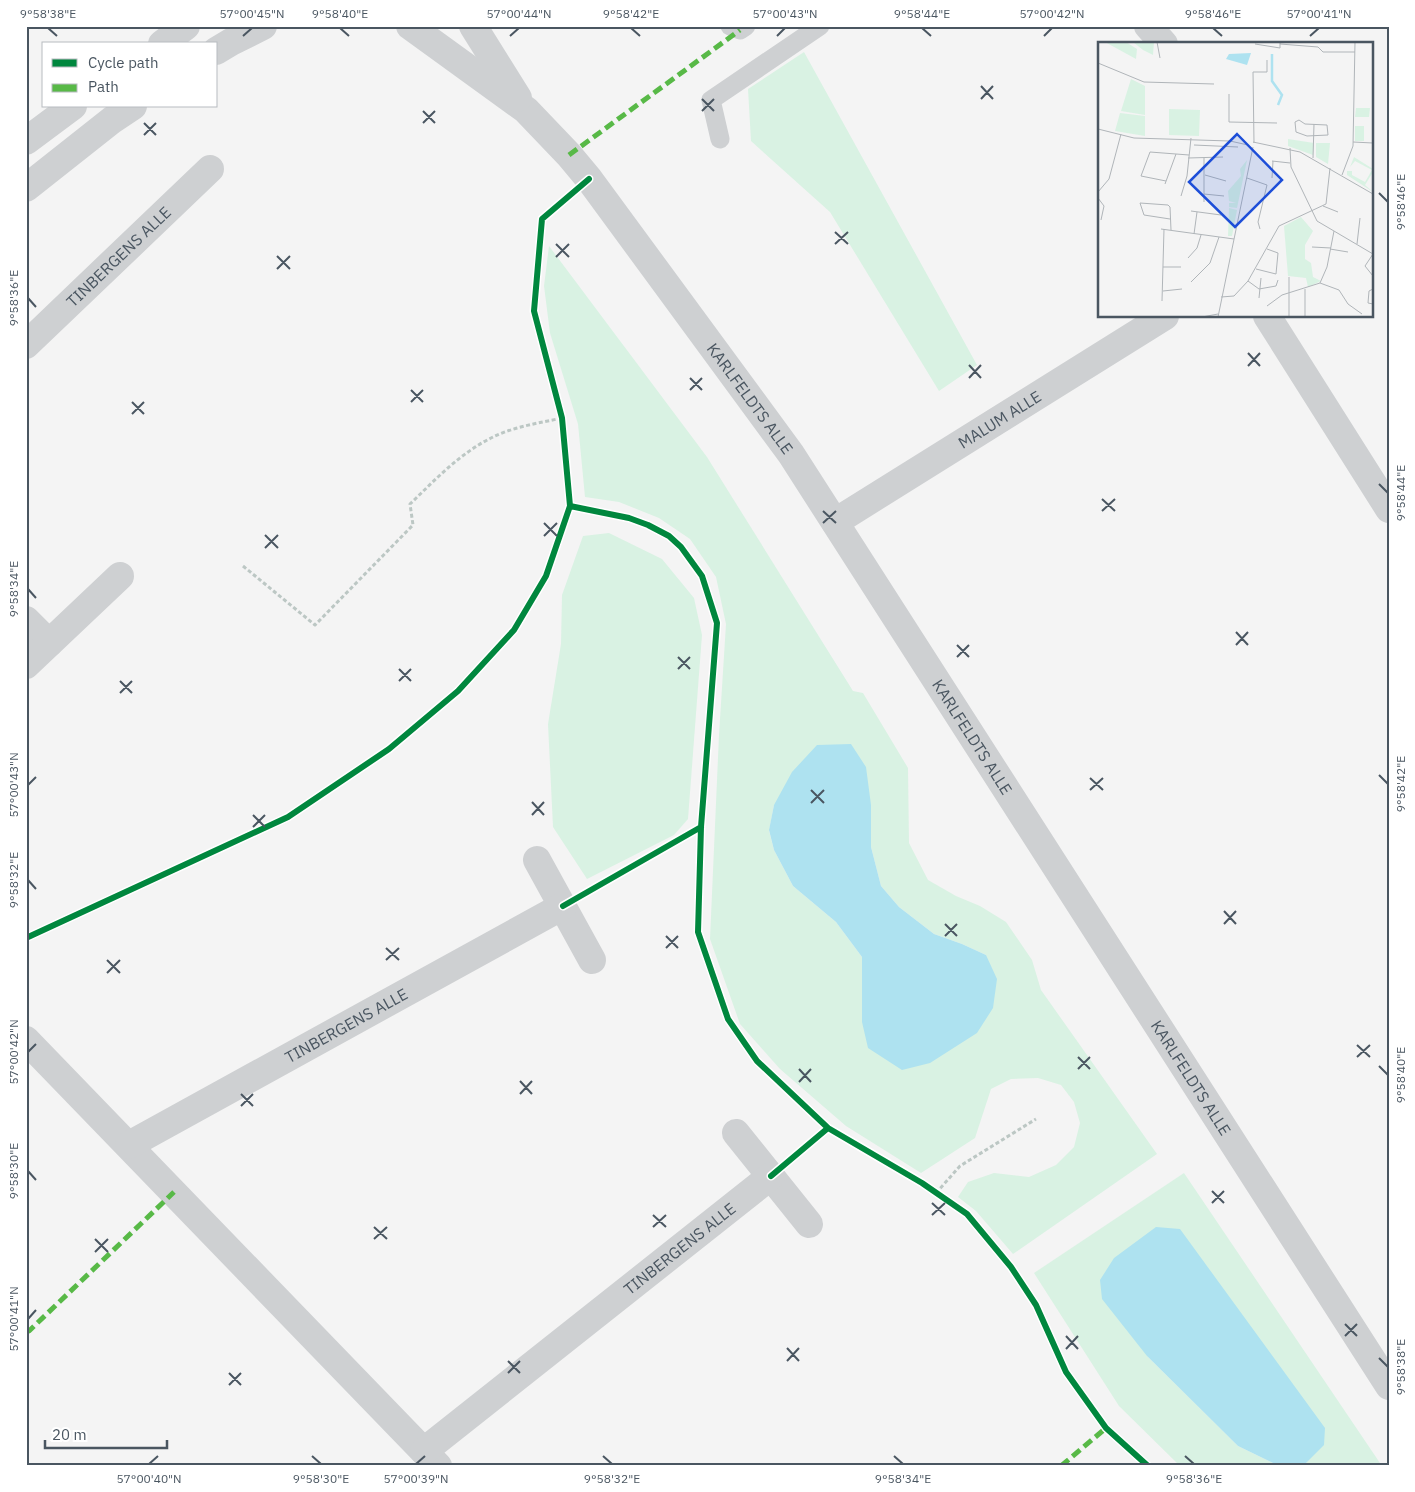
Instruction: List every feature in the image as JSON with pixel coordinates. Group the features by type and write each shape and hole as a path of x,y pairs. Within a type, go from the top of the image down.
{"street":[{"path":"165,42 186,26"},
{"path":"218,50 264,26"},
{"name":"KARLFELDTS ALLE","path":"410,26 526,110 569,154 791,454 1389,1386"},
{"name":"KARLFELDTS ALLE","path":"474,26 526,110"},
{"path":"1148,26 1162,42"},
{"path":"26,141 71,108"},
{"path":"26,188 130,108"},
{"name":"TINBERGENS ALLE","path":"26,345 210,169"},
{"name":"MALUM ALLE","path":"835,522 1162,318"},
{"path":"1268,318 1389,509"},
{"path":"26,665 120,576"},
{"path":"26,620 49,643"},
{"path":"537,860 592,960"},
{"name":"TINBERGENS ALLE","path":"129,1145 563,906"},
{"name":"TINBERGENS ALLE","path":"26,1040 431,1459 771,1176"},
{"path":"736,1133 810,1224"}],"lane":[{"path":"730,26 740,30 746,26"},
{"path":"720,139 711,100 820,26"}],"path":[{"path":"242,566 315,625 412,525 410,504 457,458 492,437 522,427 562,418"},
{"path":"936,1193 960,1166 1036,1119"}],"green space":[{"path":"804,52 977,365 939,391 830,212 751,141 748,89"},
{"path":"549,246 707,457 853,691 863,693 908,768 909,843 928,880 956,896 980,906 1006,922 1032,960 1041,990 1157,1154 1013,1254 976,1211 958,1197 968,1182 994,1173 1029,1177 1056,1165 1074,1147 1080,1123 1074,1102 1061,1085 1038,1078 1011,1079 991,1089 975,1138 921,1173 846,1126 780,1069 740,1024 710,939 726,624 716,577 690,539 659,518 619,502 585,497 578,424 550,333 544,286","holes":["774,805 871,805 871,847 881,886 899,907 934,934 986,955 862,1022 862,957 836,922 793,886 774,850 769,831"]},
{"path":"609,533 662,559 694,598 702,635 688,819 674,835 587,879 553,827 548,724 561,644 562,595 583,536"},
{"path":"1184,1173 1382,1466 1297,1466 1307,1463 1147,1356 1238,1446 1279,1466 1180,1466 1119,1406 1034,1273"}],"water":[{"path":"851,744 866,767 871,805 871,847 881,886 899,907 934,934 986,955 997,979 993,1008 977,1033 930,1063 902,1070 868,1048 862,1022 862,957 836,922 793,886 774,850 769,830 774,805 792,772 817,745"},
{"path":"1156,1227 1180,1229 1325,1428 1324,1445 1306,1463 1297,1466 1279,1466 1238,1446 1147,1356 1102,1299 1100,1280 1114,1258"}],"marked path":[{"path":"569,155 740,30"},
{"path":"26,1332 174,1192"},
{"path":"1061,1466 1106,1428"}],"cycle path":[{"path":"26,938 288,817 389,749 458,691 514,630 546,576 570,506 562,418 534,311 542,219 589,179"},
{"path":"570,506 629,518 669,536 681,547 702,576 717,623 701,827 698,932 728,1019 757,1061 828,1128 922,1183 967,1214 1011,1267 1036,1305 1066,1372 1106,1428 1148,1466"},
{"path":"563,906 701,827"},
{"path":"771,1176 828,1128"}]}
